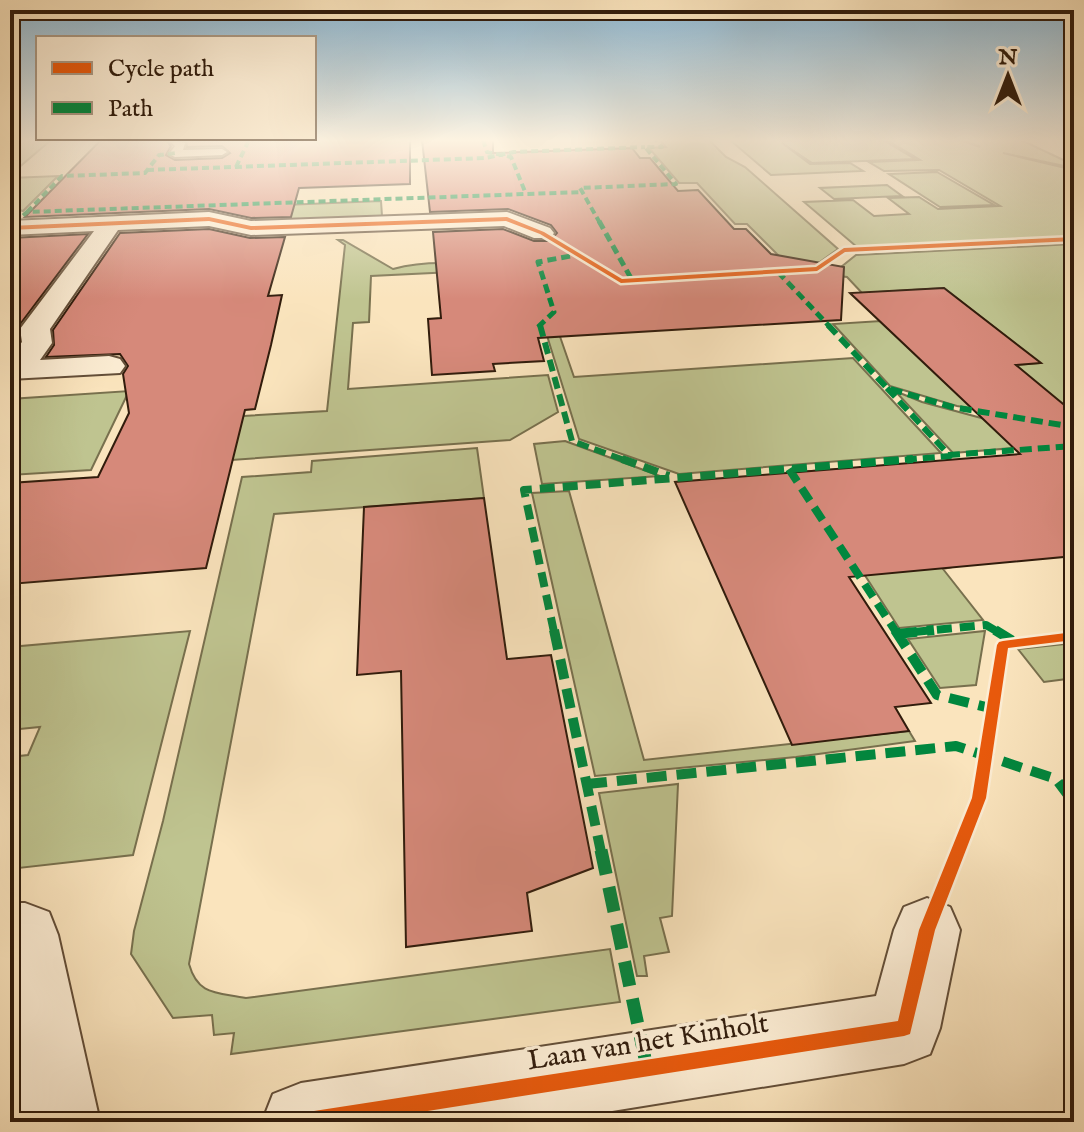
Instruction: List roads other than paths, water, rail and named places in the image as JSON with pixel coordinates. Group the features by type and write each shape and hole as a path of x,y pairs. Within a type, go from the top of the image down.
{"street":[{"path":"10,228 209,219 251,228 507,219 542,233"},
{"path":"109,366 16,371 37,343 35,329 111,224"},
{"name":"Laan van het Kinholt","path":"301,1122 904,1028 927,930"},
{"path":"10,936 25,935 61,1122"}]}
